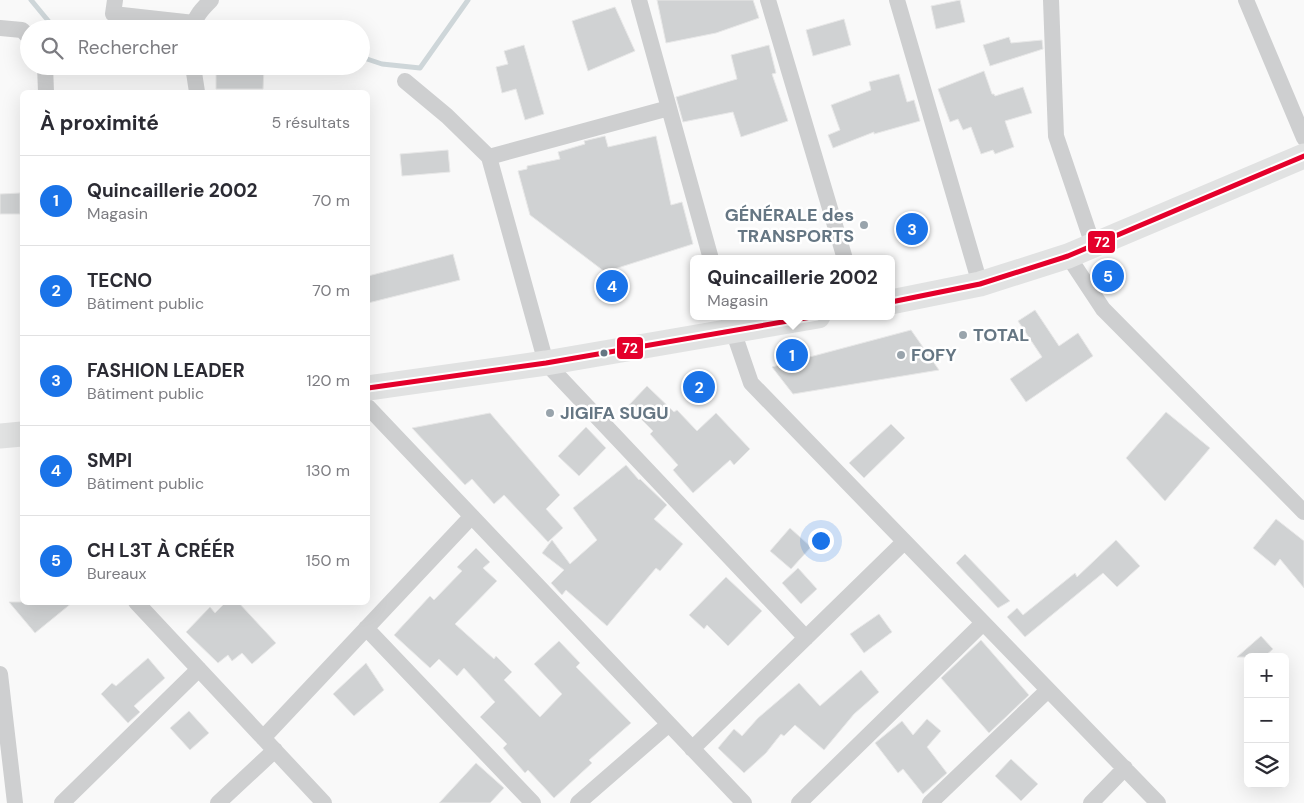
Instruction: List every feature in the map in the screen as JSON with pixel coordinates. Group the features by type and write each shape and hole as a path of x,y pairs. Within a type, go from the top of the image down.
{"main road":[{"path":"895,301 980,284 1068,256 1304,156"},
{"path":"370,388 546,363 730,324 774,320"},
{"path":"0,436 20,434"}],"street":[{"path":"115,0 114,14 154,20"},
{"path":"197,20 202,9 211,0"},
{"path":"638,0 711,255"},
{"path":"768,0 844,255"},
{"path":"897,0 980,284"},
{"path":"1051,0 1056,136 1093,246"},
{"path":"1246,0 1304,138"},
{"path":"0,28 20,30"},
{"path":"45,75 46,90"},
{"path":"405,81 447,116 489,157 546,363 806,638"},
{"path":"489,157 669,108"},
{"path":"1068,256 1103,309 1304,512"},
{"path":"730,324 751,383 1158,803"},
{"path":"370,410 744,803"},
{"path":"263,738 471,517"},
{"path":"692,749 904,542"},
{"path":"139,605 324,803"},
{"path":"799,803 983,623"},
{"path":"366,628 533,803"},
{"path":"62,803 198,669"},
{"path":"0,674 14,803"},
{"path":"930,803 1048,690"},
{"path":"578,803 669,724"},
{"path":"218,803 274,750"},
{"path":"1092,803 1125,768"}],"building":[{"path":"657,0 753,0 759,18 716,33 666,43"},
{"path":"960,0 965,22 936,29 931,6"},
{"path":"615,7 635,51 588,71 572,21"},
{"path":"844,19 851,45 813,56 806,30"},
{"path":"1009,37 1011,43 1042,40 1043,49 990,66 983,45"},
{"path":"524,45 544,114 525,120 516,89 502,93 496,67 508,64 504,51"},
{"path":"769,45 776,73 772,74 788,121 741,137 733,112 683,122 676,97 737,79 731,55"},
{"path":"984,71 992,94 995,96 1023,87 1032,113 1005,121 1014,147 995,154 993,150 981,154 971,127 963,130 958,119 950,122 938,89"},
{"path":"899,74 907,102 914,100 920,121 874,134 874,132 833,148 828,135 840,130 831,105 871,90 869,82"},
{"path":"216,75 264,75 263,89 216,89"},
{"path":"605,136 608,147 656,136 671,205 682,202 693,244 605,272 530,215 518,171 527,169 527,166 560,159 558,152 585,144 584,141"},
{"path":"448,150 450,172 402,176 400,154"},
{"path":"20,193 20,214 0,214 0,194"},
{"path":"453,254 460,280 370,302 370,275"},
{"path":"1035,310 1059,346 1078,333 1093,356 1026,402 1010,379 1042,357 1018,321"},
{"path":"911,330 939,370 793,394 772,367"},
{"path":"647,386 674,412 677,410 697,431 716,413 750,449 734,465 730,460 693,493 673,470 678,465 650,434 653,431 628,406"},
{"path":"1166,412 1210,448 1165,501 1126,458"},
{"path":"490,413 560,495 546,509 563,528 548,542 504,495 494,504 472,479 465,485 412,428"},
{"path":"891,424 905,438 864,478 849,463"},
{"path":"586,427 606,448 579,476 558,456"},
{"path":"626,465 639,480 667,505 654,519 683,544 660,571 656,568 607,626 566,590 562,595 551,583 564,570 542,553 552,540 570,564 597,540 573,508"},
{"path":"1276,519 1304,541 1304,588 1280,559 1275,566 1253,548"},
{"path":"790,528 811,547 791,569 770,551"},
{"path":"1116,540 1140,566 1117,587 1103,573 1025,637 1007,617 1017,608 1023,615 1075,573 1077,577"},
{"path":"476,548 490,562 483,568 497,581 455,624 494,659 496,656 512,672 504,680 540,717 562,694 534,664 559,641 580,663 576,667 631,723 589,760 592,763 554,798 528,770 525,773 503,748 507,744 480,717 495,702 464,668 457,676 439,659 430,668 394,635 430,596 434,600 462,571 457,567"},
{"path":"965,554 1010,601 998,608 956,563"},
{"path":"798,568 817,589 801,604 782,583"},
{"path":"726,577 762,611 728,646 707,625 704,629 689,615"},
{"path":"9,602 20,602 20,605 69,605 35,633"},
{"path":"223,605 241,605 276,643 252,664 242,653 232,661 228,655 218,663 186,632 210,607 215,613"},
{"path":"879,614 892,632 864,653 850,634"},
{"path":"1261,636 1273,649 1268,653 1244,653 1244,657 1237,657"},
{"path":"981,640 1029,695 989,733 941,678"},
{"path":"148,658 165,678 134,706 140,712 128,723 101,694 112,683 116,686"},
{"path":"366,663 384,690 354,716 333,694"},
{"path":"861,670 879,692 854,714 824,750 795,725 784,736 781,734 766,753 744,773 718,748 734,729 742,736 758,718 799,683 820,706"},
{"path":"189,711 209,733 190,750 170,728"},
{"path":"927,719 941,731 927,747 947,773 923,794 903,769 898,773 875,743 902,721 913,735"},
{"path":"1011,759 1038,784 1021,801 995,776"},
{"path":"476,763 504,788 490,803 439,803"}],"waterway":[{"path":"31,0 48,20"},
{"path":"370,60 382,64 420,68 468,0"}],"transit line":[{"name":"72","path":"895,301 980,284 1068,256 1304,156"},
{"name":"72","path":"370,388 546,363 794,320"}],"place":[{"name":"GÉNÉRALE des TRANSPORTS","path":"864,225"},
{"name":"FASHION LEADER","path":"912,229"},
{"name":"CH L3T À CRÉÉR","path":"1108,276"},
{"name":"SMPI","path":"612,286"},
{"name":"TOTAL","path":"963,335"},
{"name":"Quincaillerie 2002","path":"792,355"},
{"name":"FOFY","path":"901,355"},
{"name":"TECNO","path":"699,387"},
{"name":"JIGIFA SUGU","path":"550,413"}]}
